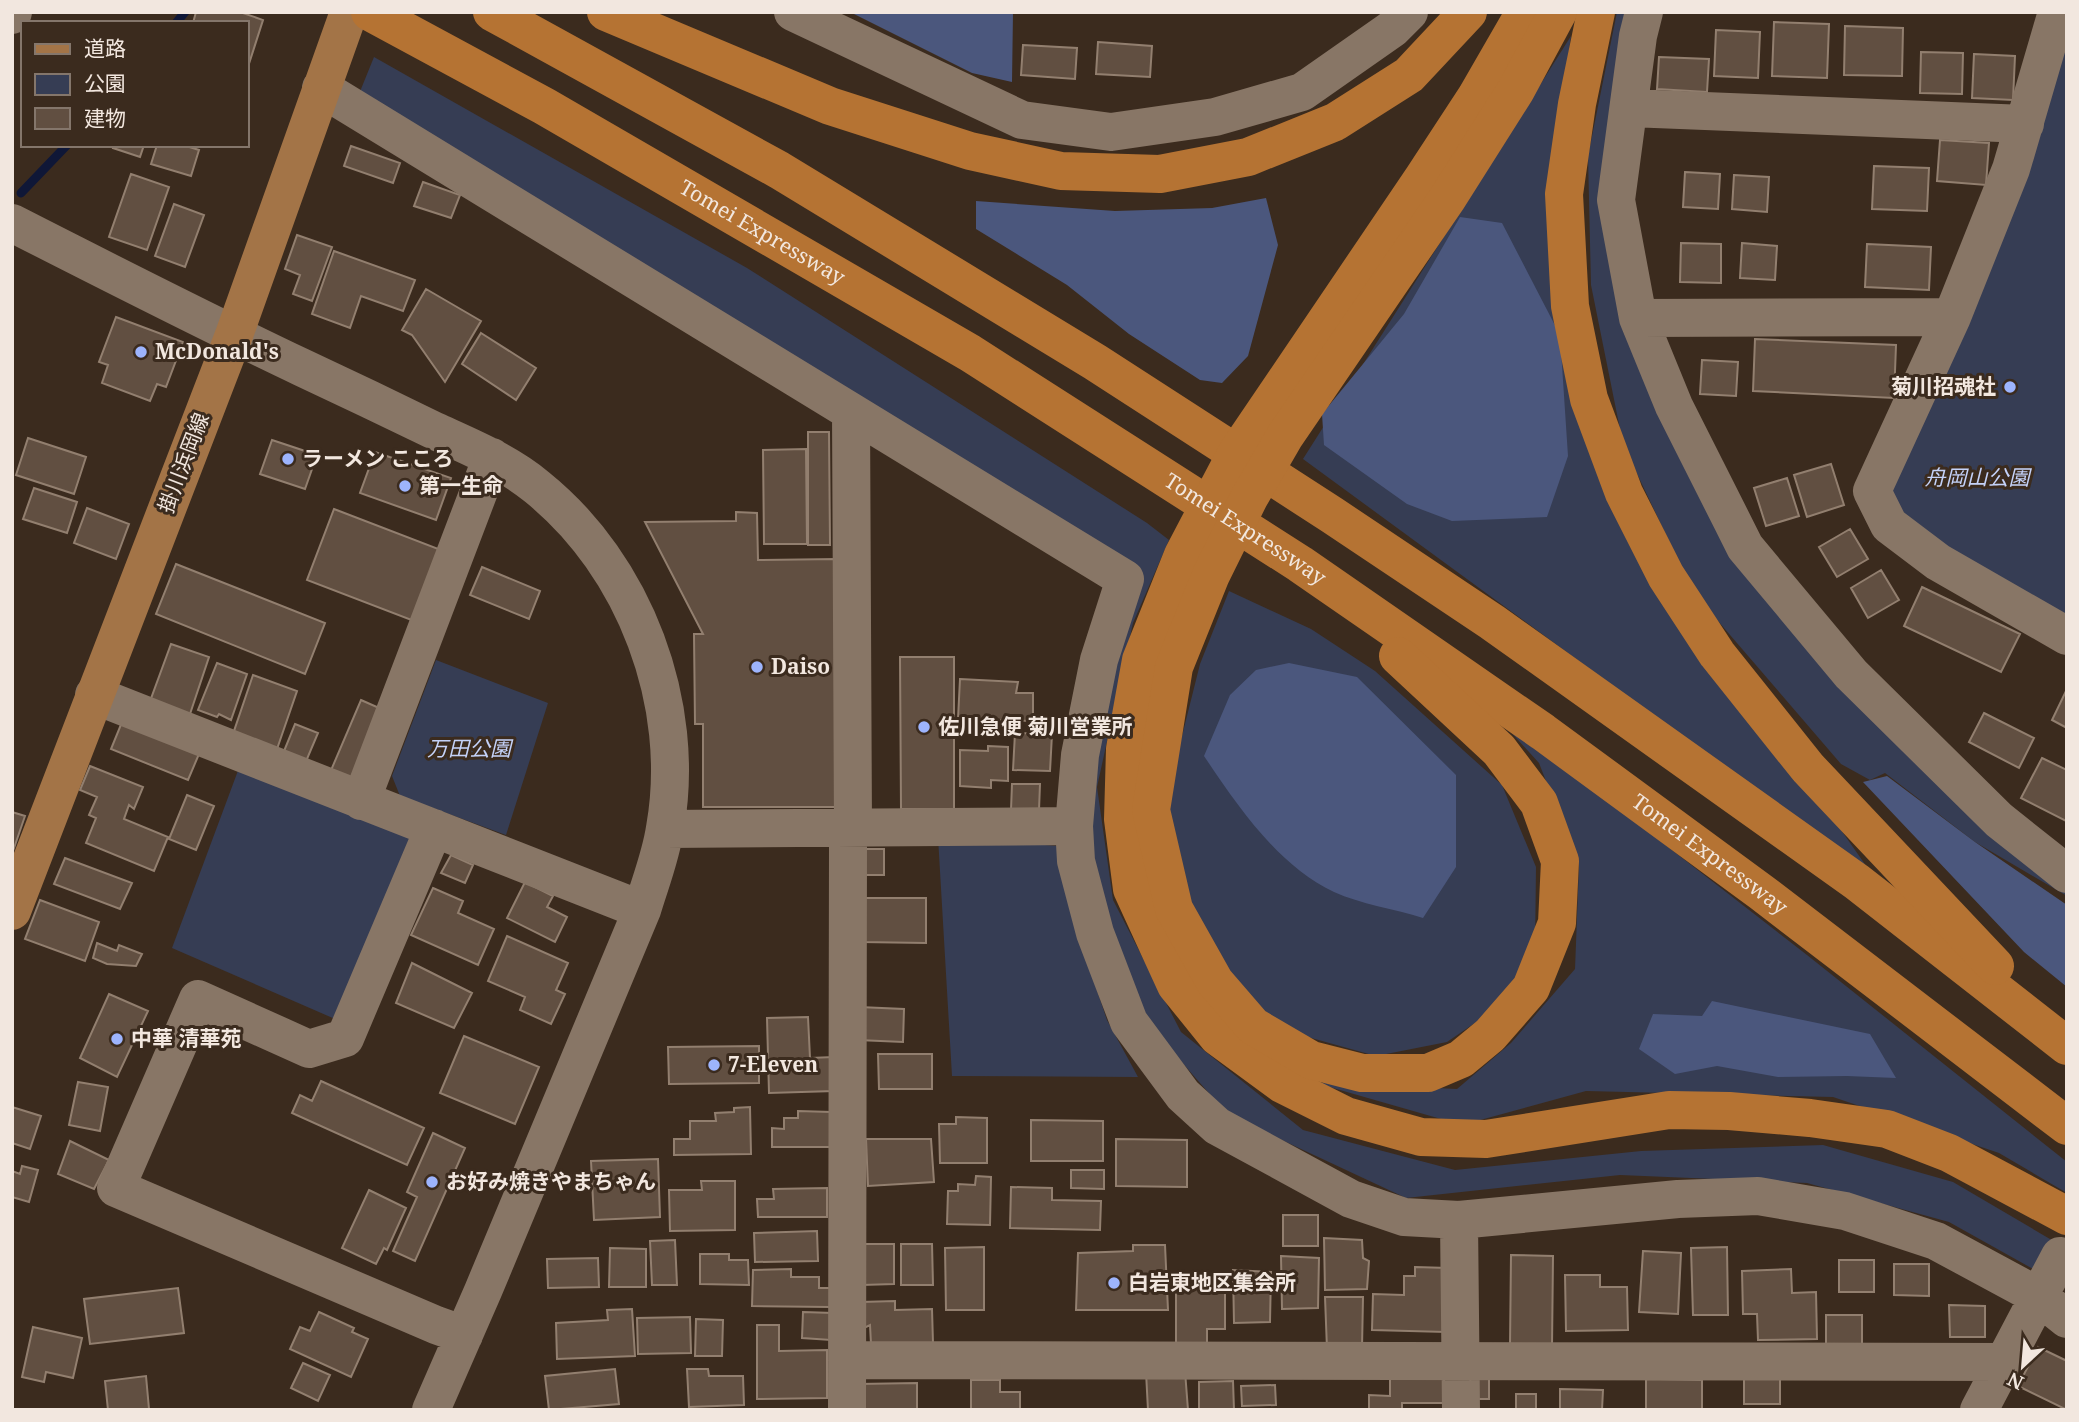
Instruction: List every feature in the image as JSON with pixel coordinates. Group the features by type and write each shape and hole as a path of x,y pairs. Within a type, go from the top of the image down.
{"highway":[{"path":"492,12 779,170 1095,362 1332,515 1503,630 1857,882 2067,1044"},
{"path":"606,12 830,106 970,151 1061,171 1160,174 1248,158 1335,122 1409,75 1468,12"},
{"path":"1525,12 1476,96 1423,178 1236,454 1183,555 1141,660 1125,749 1123,819 1132,889 1176,985 1218,1037 1282,1084 1346,1116 1421,1138 1486,1139 1669,1111 1770,1115 1861,1125 1887,1129 1949,1153 2067,1216"},
{"path":"1300,564 1499,750 1539,803 1560,860 1557,923 1531,988 1490,1035 1471,1051 1461,1059 1428,1073 1363,1073 1311,1060 1253,1026 1215,982 1174,909 1151,810 1174,667 1211,575 1249,498 1285,436 1454,188 1516,90 1558,12"},
{"path":"1596,12 1577,104 1563,194 1570,306 1588,399 1624,493 1666,576 1717,654 1808,768 2067,1044"},
{"name":"Tomei Expressway","path":"379,16 544,106 959,347 1300,564 1608,780 1761,892 2067,1126"}],"main road":[{"name":"掛川浜岡線","path":"12,911 234,335 349,12"}],"street":[{"path":"793,12 1022,120 1111,132 1215,117 1302,92 1392,29 1409,12"},
{"path":"1644,12 1638,36 1616,200 1638,318 1674,406 1745,547 1851,674 1999,820 2067,874"},
{"path":"2057,12 2011,169 1952,317 1872,491 1889,525 1938,562 2067,636"},
{"path":"321,88 1125,579 1099,660 1080,754 1073,826 1076,861 1095,933 1129,1022 1183,1094 1217,1126 1350,1199 1404,1217 1460,1220 1678,1199 1758,1196 1845,1211 1936,1241 2052,1307"},
{"path":"1630,108 2025,124"},
{"path":"12,223 234,335 492,457 536,486 576,526 605,564 637,617 654,658 665,718 669,797 665,829 642,909 431,1410"},
{"path":"1638,318 1952,317"},
{"path":"847,1410 848,844 853,828 851,412"},
{"path":"361,801 492,457"},
{"path":"94,695 642,909"},
{"path":"665,829 1073,826"},
{"path":"434,828 345,1038 309,1049 198,999 116,1188 464,1335"},
{"path":"1460,1220 1461,1410"},
{"path":"1979,1410 2004,1362 2052,1307 2060,1256"},
{"path":"848,1360 2004,1362"}],"green space":[{"path":"1617,12 1645,12 1618,264 1732,521 2067,879 2067,896 1975,842 1885,773 1870,780 1841,764 1693,592 1623,444 1591,285 1588,156"},
{"name":"舟岡山公園","path":"2067,12 2067,636 1872,491"},
{"path":"1571,36 1548,204 1598,471 1706,637 1869,870 1826,842 1303,459"},
{"path":"374,57 747,268 1147,523 1169,540 1133,623 1097,787 1113,900 1181,1032 1303,1130 1455,1170 1641,1151 1823,1145 1953,1182 2067,1249 2067,1288 1949,1222 1807,1183 1620,1175 1406,1198 1228,1115 1137,1011 1094,906 1082,789 1135,565 359,94"},
{"path":"1229,591 1311,629 1375,671 1502,785 1536,867 1535,951 1491,1012 1447,1042 1376,1056 1279,1029 1210,952 1173,857 1167,796 1200,664"},
{"name":"万田公園","path":"436,660 548,703 506,835 400,796 392,776"},
{"path":"1488,707 1807,955 2067,1162 2067,1193 1999,1153 1833,1097 1586,1091 1462,1125 1312,1082 1457,1089 1511,1043 1575,969 1579,866 1539,763"},
{"path":"239,768 411,835 335,1019 172,948"},
{"path":"938,837 1058,846 1073,919 1107,1020 1138,1077 952,1076"}],"shaded area":[{"path":"850,12 1013,12 1012,82 972,73"},
{"path":"1266,198 1278,245 1248,356 1222,383 1200,380 1129,334 1067,285 976,229 976,201 1115,211 1212,208"},
{"path":"1460,217 1502,223 1560,335 1568,456 1547,517 1452,521 1407,504 1324,445 1322,414 1404,314"},
{"path":"1289,663 1357,677 1456,775 1456,867 1423,918 1344,896 1314,881 1295,867 1260,833 1204,756 1230,695 1256,670"},
{"path":"1887,776 1975,842 2067,905 2067,987 2024,952 1863,782"},
{"path":"1712,1001 1870,1034 1896,1078 1778,1077 1717,1066 1675,1074 1639,1049 1653,1014 1702,1016"}],"building":[{"path":"196,12 240,12 263,20 248,67 248,21 194,21"},
{"path":"1774,22 1829,24 1827,78 1772,76"},
{"path":"1845,26 1903,28 1902,76 1844,75"},
{"path":"1716,30 1760,32 1758,78 1714,76"},
{"path":"1098,42 1152,46 1150,77 1096,74"},
{"path":"1023,45 1077,48 1075,79 1021,75"},
{"path":"1921,52 1963,53 1962,94 1920,93"},
{"path":"1974,54 2015,56 2013,100 1972,98"},
{"path":"1659,57 1709,59 1707,92 1657,89"},
{"path":"1940,140 1989,143 1986,185 1937,181"},
{"path":"351,146 400,163 393,183 344,166"},
{"path":"113,147 143,147 140,157"},
{"path":"156,147 189,147 199,150 191,176 151,164"},
{"path":"1874,166 1929,168 1927,211 1872,209"},
{"path":"1685,172 1720,174 1718,209 1683,207"},
{"path":"131,174 169,187 147,250 109,237"},
{"path":"1734,175 1769,177 1767,212 1732,209"},
{"path":"423,182 460,195 451,218 414,206"},
{"path":"174,204 204,215 185,267 155,256"},
{"path":"297,235 332,247 312,301 293,294 300,275 285,269"},
{"path":"1681,243 1721,244 1721,283 1680,282"},
{"path":"1742,243 1777,246 1775,280 1740,278"},
{"path":"1867,244 1931,247 1929,290 1865,287"},
{"path":"334,251 415,280 403,311 361,296 350,328 312,314"},
{"path":"426,289 481,321 445,382 412,335 402,330"},
{"name":"McDonald's","path":"116,317 183,342 166,387 157,384 150,401 102,383 108,365 99,362"},
{"path":"481,333 536,368 516,400 462,364"},
{"path":"1755,339 1896,345 1894,398 1753,391"},
{"path":"1702,360 1738,362 1736,396 1700,394"},
{"path":"808,432 829,432 830,545 808,545"},
{"path":"28,438 86,457 74,494 16,475"},
{"path":"272,440 317,455 305,489 260,474"},
{"path":"806,449 807,544 764,544 763,450"},
{"name":"第一生命","path":"375,452 451,478 436,520 360,493"},
{"path":"1831,464 1844,505 1807,517 1794,475"},
{"path":"1787,478 1799,516 1766,526 1754,488"},
{"path":"34,488 77,502 67,533 23,519"},
{"path":"87,508 129,524 116,559 74,543"},
{"path":"334,509 441,550 414,621 307,580"},
{"path":"736,512 757,513 758,560 836,559 837,807 703,807 703,724 695,724 694,634 703,634 645,522 736,521"},
{"path":"1850,529 1868,559 1837,577 1819,547"},
{"path":"176,564 325,623 305,674 156,614"},
{"path":"482,567 540,591 529,619 470,595"},
{"path":"1881,570 1899,600 1868,618 1851,588"},
{"path":"1922,587 2020,634 2001,672 1904,626"},
{"path":"171,644 209,657 188,720 149,704"},
{"path":"900,657 954,657 954,809 901,809"},
{"path":"217,663 247,674 231,720 219,714 217,717 198,710"},
{"path":"253,675 297,691 277,749 233,734"},
{"path":"960,679 1018,682 1016,693 1033,693 1033,721 958,719"},
{"path":"2067,689 2067,728 2052,720"},
{"path":"361,700 386,711 354,785 329,775"},
{"path":"1984,713 2034,738 2019,768 1969,742"},
{"path":"122,722 199,754 188,780 111,749"},
{"path":"295,724 318,733 304,766 282,756"},
{"path":"1015,733 1052,734 1050,771 1013,770"},
{"path":"988,746 1008,747 1008,781 991,780 991,788 960,786 960,750 988,751"},
{"path":"2042,758 2067,770 2066,821 2021,798"},
{"path":"90,766 143,787 134,809 129,805 124,819 168,837 154,871 86,843 96,818 89,815 97,797 80,790"},
{"path":"1012,784 1040,784 1039,810 1011,810"},
{"path":"187,795 214,806 196,850 169,839"},
{"path":"12,812 25,816 13,851 12,850"},
{"path":"857,849 884,849 884,875 857,875"},
{"path":"451,855 473,865 465,883 441,873"},
{"path":"65,858 132,883 120,909 54,884"},
{"path":"525,882 553,896 547,907 567,917 555,942 507,918"},
{"path":"433,888 463,901 458,913 494,929 478,965 411,935"},
{"path":"861,898 926,898 926,943 861,942"},
{"path":"40,900 99,922 85,961 25,939"},
{"path":"507,936 568,963 556,990 565,994 551,1024 520,1010 525,997 488,981"},
{"path":"97,943 117,951 119,945 142,954 136,966 107,964 93,958"},
{"path":"412,963 472,993 454,1028 396,1003"},
{"path":"109,994 148,1011 117,1077 80,1058"},
{"path":"859,1007 904,1009 903,1042 858,1040"},
{"path":"808,1017 810,1058 833,1057 834,1091 769,1093 767,1018"},
{"path":"464,1036 539,1067 515,1124 440,1093"},
{"name":"7-Eleven","path":"759,1046 759,1083 669,1084 668,1047"},
{"path":"878,1054 932,1054 932,1089 879,1089"},
{"path":"321,1081 424,1128 407,1165 292,1113 300,1095 312,1101"},
{"path":"78,1082 108,1087 100,1131 69,1125"},
{"path":"12,1107 41,1116 30,1149 12,1143"},
{"path":"750,1107 751,1154 674,1155 674,1139 690,1139 690,1121 716,1121 715,1113 734,1112 734,1108"},
{"path":"798,1111 831,1112 831,1147 772,1147 772,1128 784,1129 784,1118 798,1118"},
{"path":"956,1117 987,1118 987,1163 940,1163 939,1124 956,1124"},
{"path":"1031,1120 1103,1121 1103,1161 1031,1161"},
{"path":"433,1133 465,1148 415,1261 393,1251 417,1197 407,1192"},
{"path":"866,1139 931,1139 934,1182 868,1186"},
{"path":"1116,1139 1187,1140 1187,1187 1116,1186"},
{"path":"70,1141 109,1160 94,1189 58,1174"},
{"path":"658,1159 660,1217 594,1220 591,1161"},
{"path":"22,1166 38,1170 29,1202 12,1197 12,1171 20,1174"},
{"path":"1071,1170 1104,1170 1104,1189 1071,1188"},
{"path":"976,1176 991,1177 990,1225 947,1224 948,1191 958,1191 958,1184 975,1185"},
{"path":"701,1181 735,1181 735,1230 670,1231 669,1190 702,1190"},
{"path":"1011,1187 1052,1188 1052,1200 1101,1201 1100,1230 1010,1228"},
{"path":"827,1188 827,1217 758,1217 757,1199 774,1199 773,1189"},
{"path":"369,1190 406,1208 387,1250 384,1248 376,1264 342,1248"},
{"path":"1283,1215 1318,1215 1318,1246 1283,1246"},
{"path":"817,1231 818,1261 755,1262 754,1233"},
{"path":"1324,1238 1362,1240 1363,1258 1369,1261 1367,1289 1325,1290"},
{"path":"675,1240 677,1285 652,1285 650,1241"},
{"path":"862,1244 894,1244 894,1284 862,1285"},
{"path":"901,1244 932,1244 933,1285 901,1285"},
{"path":"1133,1245 1165,1245 1168,1310 1076,1310 1078,1253 1133,1251"},
{"path":"984,1247 984,1310 946,1310 945,1248"},
{"path":"1727,1247 1728,1315 1693,1315 1691,1248"},
{"path":"610,1248 646,1249 646,1287 609,1287"},
{"path":"1643,1251 1681,1253 1678,1314 1639,1312"},
{"path":"700,1254 729,1254 729,1260 748,1260 749,1285 700,1284"},
{"path":"1511,1255 1553,1256 1552,1347 1510,1346"},
{"path":"1281,1256 1319,1258 1318,1308 1282,1309"},
{"path":"598,1258 599,1287 548,1288 547,1259"},
{"path":"1839,1260 1874,1260 1874,1292 1839,1292"},
{"path":"1894,1264 1929,1264 1929,1296 1894,1295"},
{"path":"1415,1267 1448,1268 1446,1332 1372,1330 1373,1294 1404,1295 1404,1276 1415,1276"},
{"path":"791,1269 791,1277 819,1277 819,1288 831,1288 830,1307 752,1306 753,1270"},
{"path":"1791,1269 1792,1293 1816,1292 1817,1339 1758,1340 1757,1314 1743,1314 1742,1271"},
{"path":"1233,1270 1271,1272 1270,1322 1234,1323"},
{"path":"1565,1275 1600,1275 1600,1287 1627,1287 1628,1330 1566,1331"},
{"path":"1176,1284 1225,1285 1225,1329 1207,1329 1207,1349 1176,1349"},
{"path":"178,1288 184,1333 90,1344 84,1299"},
{"path":"1325,1297 1363,1297 1362,1348 1327,1349"},
{"path":"895,1301 895,1310 932,1309 933,1343 871,1344 870,1325 862,1329 861,1302"},
{"path":"1949,1305 1985,1306 1985,1337 1950,1337"},
{"path":"632,1309 635,1356 557,1359 556,1323 608,1320 607,1310"},
{"path":"319,1312 354,1328 352,1332 368,1339 351,1377 290,1349 300,1327 310,1331"},
{"path":"803,1312 833,1313 831,1340 802,1338"},
{"path":"1826,1315 1862,1315 1862,1346 1826,1346"},
{"path":"690,1317 691,1353 638,1354 637,1318"},
{"path":"696,1319 723,1320 722,1356 695,1356"},
{"path":"757,1325 779,1325 779,1351 827,1350 827,1398 757,1399"},
{"path":"33,1327 82,1338 73,1378 46,1372 44,1382 22,1377"},
{"path":"2038,1347 2067,1361 2067,1410 2018,1386"},
{"path":"303,1363 330,1375 318,1401 291,1388"},
{"path":"615,1369 619,1404 549,1410 545,1376"},
{"path":"687,1369 708,1369 709,1376 743,1376 744,1405 689,1407"},
{"path":"1185,1371 1188,1410 1148,1410 1146,1372"},
{"path":"1444,1372 1444,1403 1402,1403 1402,1410 1369,1410 1369,1395 1390,1396 1390,1377"},
{"path":"1470,1372 1489,1372 1489,1399 1471,1399"},
{"path":"1744,1373 1780,1373 1780,1404 1744,1404"},
{"path":"146,1376 149,1409 108,1410 105,1381"},
{"path":"1646,1379 1702,1380 1702,1410 1646,1410"},
{"path":"971,1380 1000,1380 1000,1392 1020,1392 1020,1410 971,1410"},
{"path":"1233,1381 1234,1410 1199,1410 1199,1382"},
{"path":"917,1383 917,1410 858,1410 858,1384"},
{"path":"1275,1385 1276,1405 1242,1406 1241,1386"},
{"path":"1560,1389 1603,1390 1602,1410 1560,1410"},
{"path":"1516,1394 1536,1394 1536,1410 1516,1410"}],"waterway":[{"path":"178,21 185,12"},
{"path":"21,193 65,147"}],"place":[{"name":"McDonald's","path":"141,352"},
{"name":"菊川招魂社","path":"2010,387"},
{"name":"ラーメン こころ","path":"288,459"},
{"name":"第一生命","path":"405,486"},
{"name":"Daiso","path":"757,667"},
{"name":"佐川急便 菊川営業所","path":"924,727"},
{"name":"中華 清華苑","path":"117,1039"},
{"name":"7-Eleven","path":"714,1065"},
{"name":"お好み焼きやまちゃん","path":"432,1182"},
{"name":"白岩東地区集会所","path":"1114,1283"}]}
